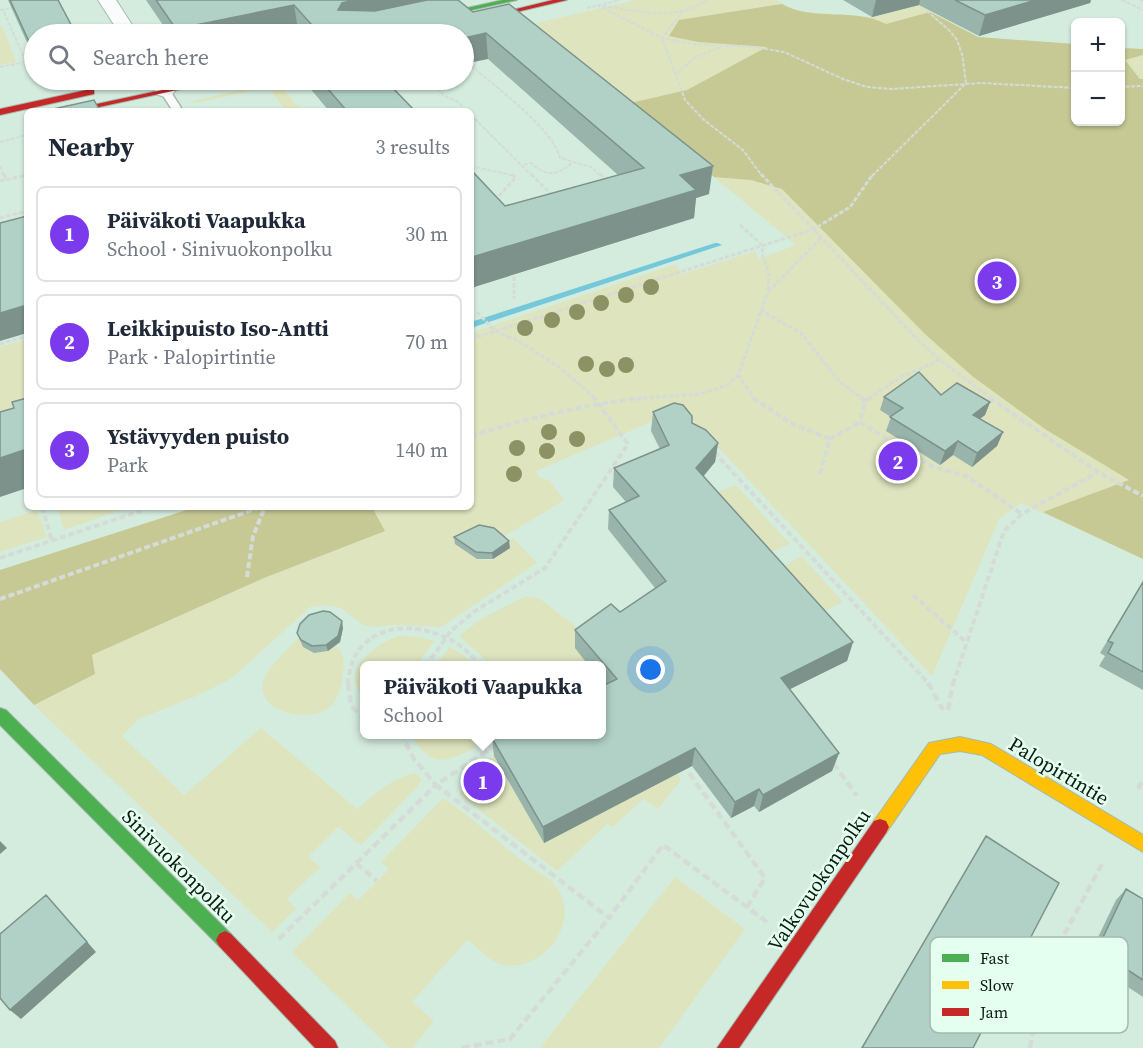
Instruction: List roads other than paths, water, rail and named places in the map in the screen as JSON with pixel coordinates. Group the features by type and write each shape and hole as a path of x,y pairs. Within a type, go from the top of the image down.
{"main road":[{"path":"401,24 513,0"},
{"path":"452,24 563,0"},
{"path":"0,112 102,90"},
{"path":"79,108 143,90"},
{"path":"0,126 24,121"},
{"name":"Sinivuokonpolku","path":"0,715 254,968 328,1048"},
{"name":"Palopirtintie","path":"950,744 966,744 985,749 1143,844"},
{"name":"Valkovuokonpolku","path":"727,1048 926,758 935,748 950,744"}],"street":[{"path":"107,0 123,24"}],"lane":[{"path":"164,90 176,108"}],"waterway":[{"path":"474,324 718,245"}],"place":[{"name":"Ystävyyden puisto","path":"997,281"},
{"name":"Leikkipuisto Iso-Antti","path":"898,461"},
{"name":"Päiväkoti Vaapukka","path":"483,781"}]}
